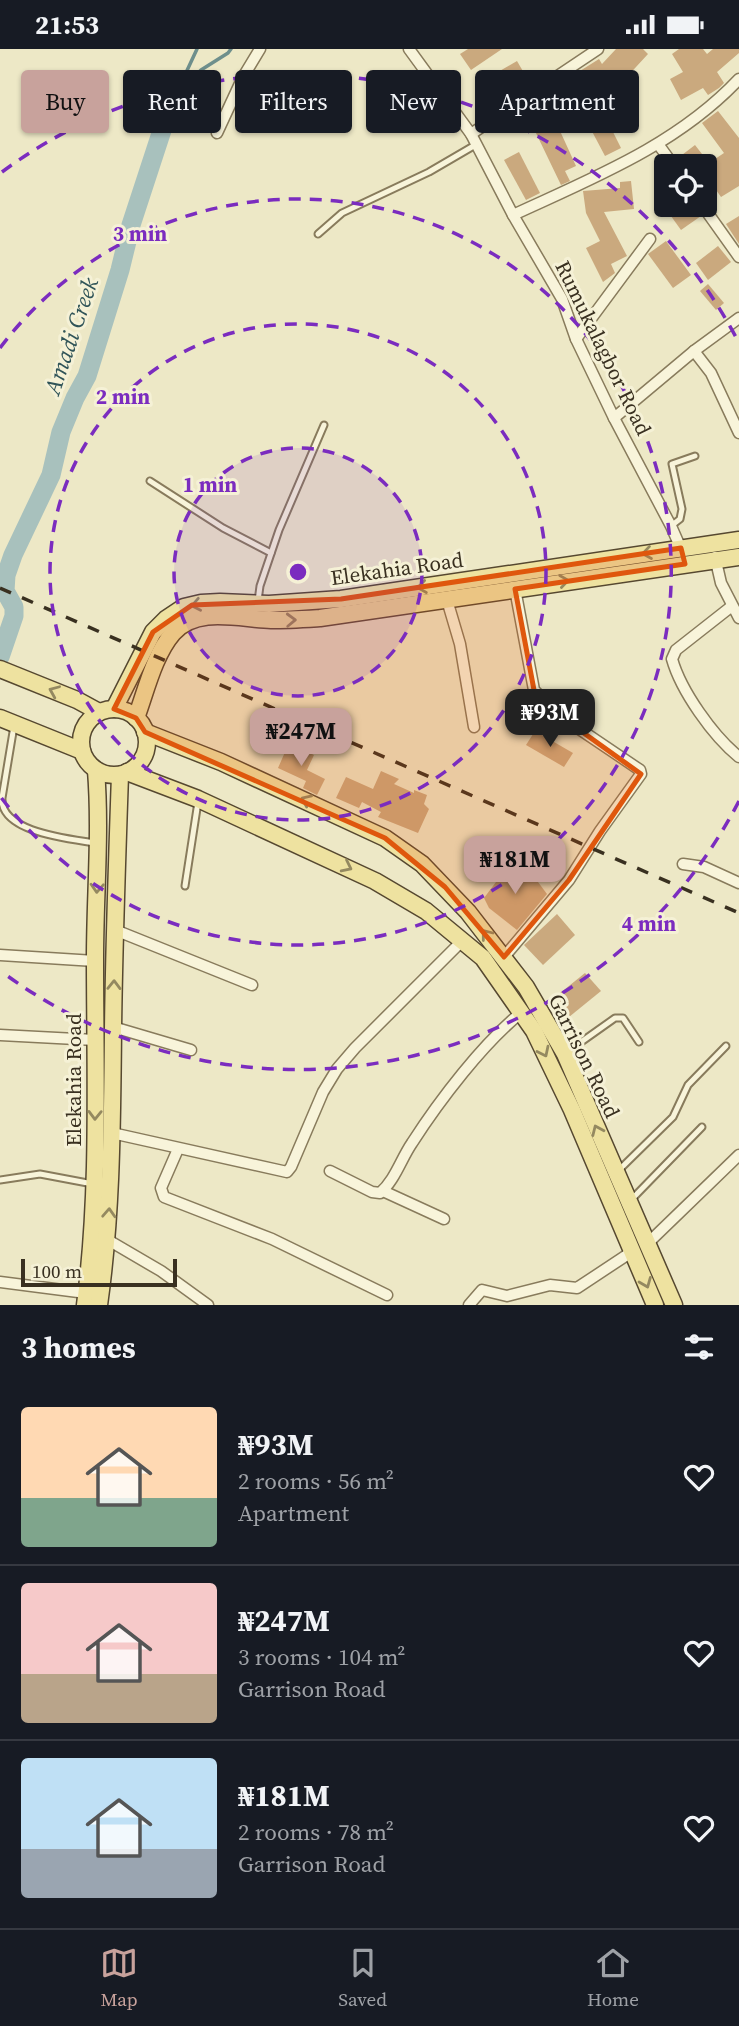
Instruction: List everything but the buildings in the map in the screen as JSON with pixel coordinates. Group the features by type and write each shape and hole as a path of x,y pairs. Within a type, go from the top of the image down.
{"main road":[{"name":"Elekahia Road","path":"106,711 153,632 184,607 201,603 302,603 341,599 713,552 739,540"},
{"name":"Elekahia Road","path":"713,552 739,557"},
{"name":"Elekahia Road","path":"141,725 163,649 172,634 194,619 209,616 268,620 320,618 515,589 683,556"},
{"path":"4,670 106,711 130,713 141,725 147,740 144,755 135,768 124,773 112,775 96,771 85,759 82,751 80,739 83,728 90,719 106,711"},
{"path":"7,721 82,751"},
{"name":"Garrison Road","path":"141,725 385,838 422,864 468,912 544,1015 565,1054 629,1202 655,1305"},
{"name":"Elekahia Road","path":"86,1299 94,1184 98,844 96,771"},
{"name":"Elekahia Road","path":"99,1305 108,1240 115,930 124,773"},
{"name":"Garrison Road","path":"124,773 198,799 375,881 426,911 483,958 522,1011 640,1247 674,1305"}],"street":[{"path":"221,124 243,77 260,49"},
{"name":"Rumukalagbor Road","path":"409,49 471,134 513,215 562,299 576,339 671,526 683,556"},
{"path":"471,134 598,49"},
{"path":"513,215 629,162 659,144 702,115 739,79"},
{"path":"659,144 666,154"},
{"path":"711,217 739,257"},
{"path":"576,339 650,239"},
{"path":"614,418 694,351 739,318"},
{"path":"694,351 711,373 739,433"},
{"path":"713,552 721,583 739,618"},
{"path":"503,957 569,880 641,774 640,770 559,716 534,690 515,589"},
{"path":"447,600 460,644 474,727"},
{"path":"732,606 676,650 673,659 687,691 703,717 739,757"},
{"path":"682,864 704,867 739,883"},
{"path":"115,930 252,985"},
{"path":"112,1133 278,1172 289,1171 323,1091 337,1069 462,941"},
{"path":"0,955 95,961"},
{"path":"330,1171 372,1192 383,1191 410,1145 437,1107 498,1033 522,1011"},
{"path":"113,1027 191,1049"},
{"path":"0,1035 95,1040"},
{"path":"178,1149 161,1188 164,1197 272,1239 387,1295"},
{"path":"469,1305 482,1290 507,1296 550,1285 577,1288 640,1247 739,1155"},
{"path":"383,1191 444,1219"},
{"path":"108,1240 161,1271 208,1305"},
{"path":"0,1282 86,1299"}],"lane":[{"path":"318,234 342,213 429,172 477,144"},
{"path":"257,604 271,553 324,425"},
{"path":"671,526 680,519 682,509 672,464 695,456"},
{"path":"150,481 223,528 271,553"},
{"path":"7,721 1,805 5,811 33,832 98,844"},
{"path":"185,886 198,799"},
{"path":"565,1054 615,1017 623,1018 639,1042"},
{"path":"616,1173 673,1117 688,1085 726,1046"},
{"path":"629,1202 702,1128"},
{"path":"0,1180 40,1174 94,1184"}],"highlighted area":[{"path":"681,548 685,564 515,589 534,690 560,716 641,774 569,880 504,957 445,887 385,838 145,732 136,718 114,709 153,632 192,605 341,599"}],"water":[{"path":"12,615 16,616 12,644 0,671 0,642"}],"waterway":[{"path":"187,70 197,49"},
{"name":"Amadi Creek","path":"201,70 231,49"},
{"name":"Amadi Creek","path":"0,657 14,616 14,607 5,591 6,575 51,475 61,432 87,376 161,133"}],"railway":[{"path":"0,588 739,913"}]}
